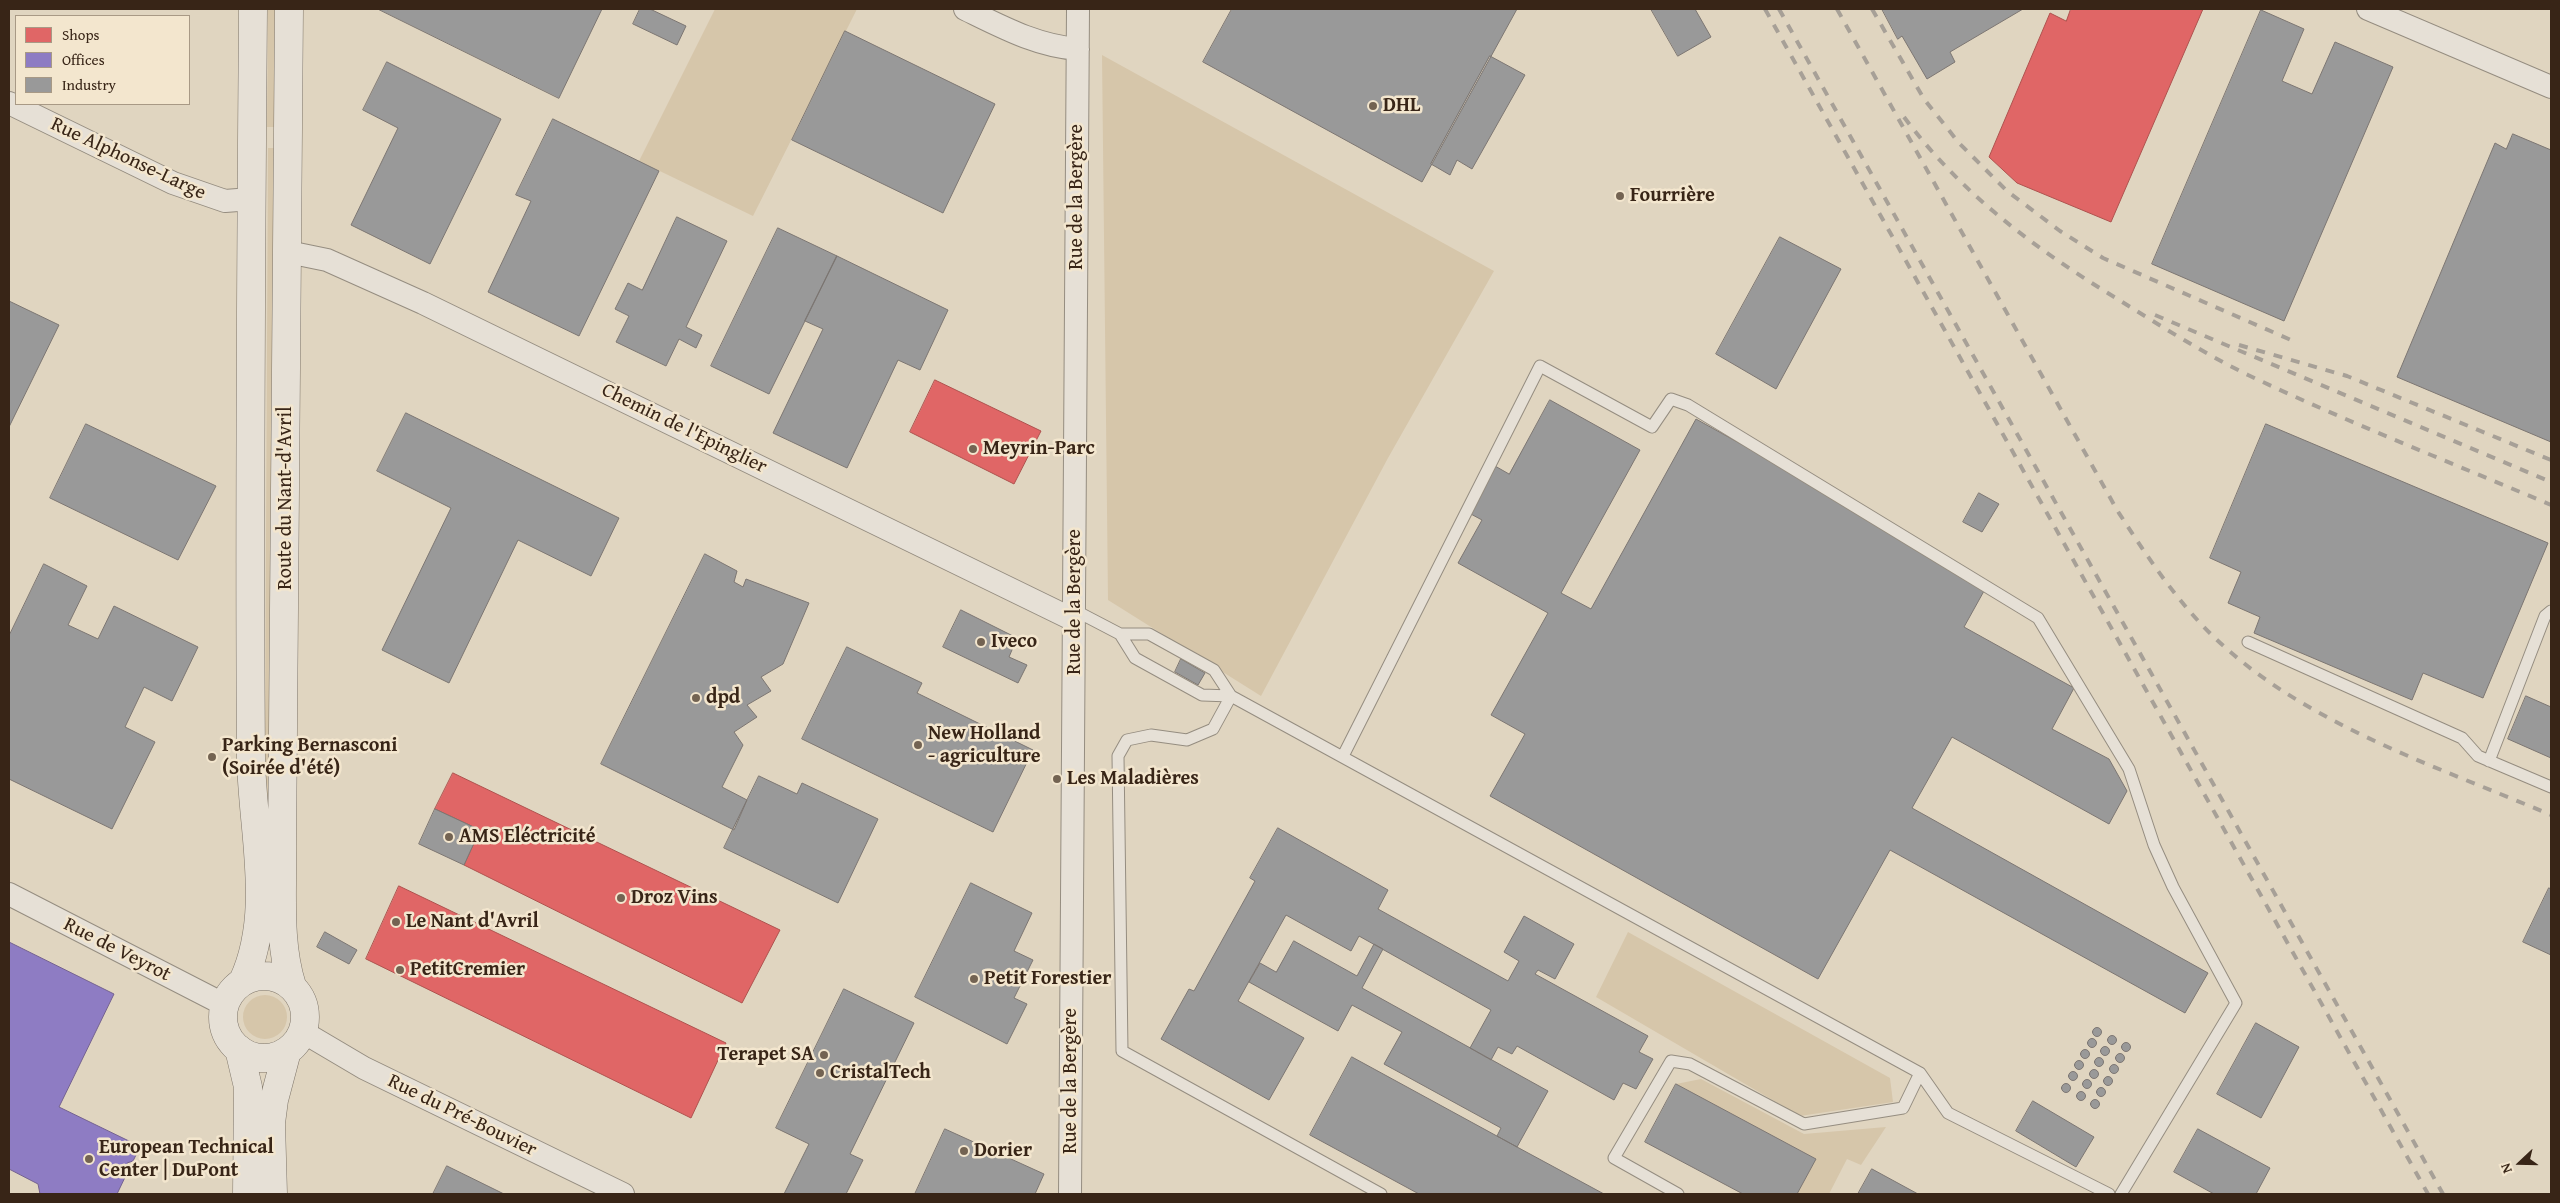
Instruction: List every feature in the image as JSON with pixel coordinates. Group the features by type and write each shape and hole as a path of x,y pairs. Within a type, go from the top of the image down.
{"main road":[{"name":"Route du Nant-d'Avril","path":"243,980 250,966 255,946 259,887 251,761 253,9"},
{"name":"Route du Nant-d'Avril","path":"289,9 282,848 284,946 286,966 292,986"},
{"path":"273,1194 271,1123 274,1100 306,1012 299,994 292,986 275,977 266,975 243,980 230,994 225,1005 224,1028 229,1039 249,1056 258,1058 270,1058 295,1042"},
{"path":"239,1049 248,1087 247,1194"}],"street":[{"path":"965,9 1029,39 1056,48 1078,49"},
{"name":"Rue de la Bergère","path":"1070,1194 1078,9"},
{"path":"2368,9 2551,87"},
{"name":"Rue Alphonse-Large","path":"9,103 181,186 225,201 252,199"},
{"name":"Chemin de l'Epinglier","path":"288,252 327,260 423,303 1074,615"},
{"name":"Rue de Veyrot","path":"9,894 225,1005"},
{"name":"Rue du Pré-Bouvier","path":"295,1042 364,1068 623,1194"}],"lane":[{"path":"1343,756 1540,366 1652,427 1672,399 1688,405 2038,618 2129,769 2154,845 2174,888 2236,1003 2121,1194"},
{"path":"2489,761 2545,616 2551,611"},
{"path":"1074,615 1120,634 1149,634 1214,670 1231,696"},
{"path":"1120,634 1135,658 1202,695 1231,696 1920,1073 1948,1113 2109,1194"},
{"path":"2248,642 2462,738 2478,756 2551,787"},
{"path":"1231,696 1214,729 1186,740 1151,735 1127,740 1118,756 1122,1051 1381,1194"},
{"path":"1678,1194 1614,1158 1671,1061 1690,1064 1804,1124 1903,1108 1920,1073"}],"shaded area":[{"path":"268,9 275,9 274,127 267,127"},
{"path":"715,9 857,9 753,216 639,161"},
{"path":"1102,55 1494,271 1388,458 1261,696 1108,600"},
{"path":"268,148 274,148 271,749 275,940 264,939"},
{"path":"1628,932 1890,1078 1893,1102 1800,1116 1596,997"},
{"path":"265,995 277,999 283,1005 287,1017 283,1029 277,1035 265,1039 253,1035 247,1029 243,1017 247,1005 253,999"},
{"path":"1701,1079 1804,1134 1886,1127 1861,1165 1847,1159 1829,1194 1797,1194 1816,1159 1676,1084"}],"building: Shops":[{"path":"2071,9 2203,9 2111,222 2017,183 1989,157 2050,13 2066,21"},
{"path":"935,380 1041,431 1014,484 910,432"},
{"name":"Droz Vins","path":"453,773 780,930 742,1003 464,865 480,830 435,809"},
{"path":"399,886 726,1043 691,1118 366,959"}],"building: Offices":[{"path":"9,942 114,994 59,1107 131,1142 136,1155 133,1161 127,1163 129,1169 117,1194 40,1194 38,1184 9,1169"}],"building: Industry":[{"path":"378,9 602,9 559,98"},
{"path":"640,9 650,9 686,26 677,45 633,24"},
{"name":"DHL","path":"1232,9 1517,9 1422,182 1203,62"},
{"path":"1651,9 1695,9 1711,37 1678,56"},
{"path":"1882,9 2023,9 1950,52 1955,62 1927,79 1902,36 1898,39"},
{"path":"2261,10 2304,29 2282,81 2312,94 2335,42 2393,67 2284,321 2152,264"},
{"path":"845,31 995,104 943,213 792,140"},
{"path":"1490,56 1525,75 1472,169 1457,160 1450,175 1431,164"},
{"path":"387,62 501,119 430,264 351,225 398,128 363,110"},
{"path":"553,119 659,171 579,336 488,292 531,201 516,195"},
{"path":"2513,134 2551,150 2551,442 2397,377 2495,143 2506,149"},
{"path":"677,217 727,241 686,327 702,335 696,348 679,339 666,366 616,342 629,316 615,309 628,283 642,290"},
{"path":"778,228 837,256 769,394 711,366"},
{"path":"1780,237 1841,269 1776,389 1716,354"},
{"path":"837,256 948,310 920,370 898,360 847,468 773,433 823,329 805,321"},
{"path":"9,301 59,325 9,427"},
{"path":"1550,400 1640,450 1561,593 1591,609 1696,419 1989,582 1964,627 2074,688 2052,729 2109,759 2127,791 2109,824 1952,737 1912,808 2208,973 2185,1013 1890,850 1818,979 1490,796 1525,734 1491,715 1548,613 1458,563 1482,520 1469,513 1495,466 1509,474"},
{"path":"406,413 619,518 591,576 518,540 449,683 382,650 451,508 377,471"},
{"path":"86,424 216,486 178,560 50,498"},
{"path":"2266,424 2548,543 2483,698 2423,673 2412,700 2254,633 2260,617 2228,603 2241,572 2210,558"},
{"path":"1979,493 1999,504 1982,532 1963,522"},
{"name":"dpd","path":"705,554 737,571 734,582 743,587 746,579 809,603 783,664 761,677 771,691 747,705 757,717 734,732 743,745 722,787 747,800 734,830 601,764"},
{"path":"44,564 87,586 68,625 98,639 114,606 198,647 172,701 144,687 125,727 155,742 112,829 9,779 9,636"},
{"name":"Iveco","path":"961,610 1017,638 1009,657 1027,665 1018,683 943,647"},
{"name":"New Holland - agriculture","path":"847,647 922,683 917,693 1033,750 993,832 802,739"},
{"path":"1181,659 1205,673 1198,685 1175,672"},
{"path":"2526,696 2551,707 2551,758 2508,739"},
{"path":"759,776 797,794 802,783 878,819 838,903 724,848"},
{"name":"AMS Eléctricité","path":"435,809 480,830 464,865 419,844"},
{"path":"1278,828 1388,890 1378,909 1508,981 1519,961 1504,952 1524,916 1574,944 1555,979 1538,970 1535,974 1648,1036 1639,1052 1653,1059 1636,1089 1623,1083 1614,1100 1517,1046 1512,1054 1498,1047 1491,1060 1470,1048 1491,1010 1359,936 1351,951 1286,915 1238,1001 1304,1038 1269,1100 1161,1039 1189,989 1194,991 1255,881 1250,878"},
{"name":"Petit Forestier","path":"971,883 1032,913 1014,951 1033,960 1014,998 1027,1004 1007,1044 915,997"},
{"path":"2549,888 2551,889 2551,955 2523,942"},
{"path":"325,932 357,950 349,964 317,947"},
{"path":"1294,941 1357,976 1374,944 1383,949 1362,988 1548,1091 1517,1147 1497,1136 1501,1128 1384,1064 1402,1032 1352,1005 1338,1031 1249,982 1260,963 1276,972"},
{"path":"844,989 914,1023 850,1154 863,1160 846,1194 784,1194 809,1144 776,1128"},
{"path":"2256,1023 2299,1047 2261,1118 2217,1094"},
{"path":"2097,1027 2102,1032 2097,1037 2092,1032"},
{"path":"2112,1035 2117,1040 2112,1045 2107,1040"},
{"path":"2092,1038 2097,1043 2092,1048 2087,1043"},
{"path":"2126,1042 2131,1047 2126,1052 2121,1047"},
{"path":"2105,1046 2110,1051 2105,1056 2100,1051"},
{"path":"2085,1049 2090,1054 2085,1059 2080,1054"},
{"path":"2120,1053 2125,1058 2120,1063 2115,1058"},
{"path":"1352,1057 1604,1194 1419,1194 1310,1135"},
{"path":"2099,1057 2104,1062 2099,1067 2094,1062"},
{"path":"2079,1060 2084,1065 2079,1070 2074,1065"},
{"path":"2114,1064 2119,1069 2114,1074 2109,1069"},
{"path":"2094,1069 2099,1074 2094,1079 2089,1074"},
{"path":"2073,1071 2078,1076 2073,1081 2068,1076"},
{"path":"2108,1076 2113,1081 2108,1086 2103,1081"},
{"path":"2087,1079 2092,1084 2087,1089 2082,1084"},
{"path":"2066,1083 2071,1088 2066,1093 2061,1088"},
{"path":"1676,1084 1816,1159 1797,1194 1743,1194 1645,1142"},
{"path":"2101,1087 2106,1092 2101,1097 2096,1092"},
{"path":"2081,1091 2086,1096 2081,1101 2076,1096"},
{"path":"2095,1099 2100,1104 2095,1109 2090,1104"},
{"path":"2033,1101 2094,1137 2076,1167 2016,1131"},
{"name":"Dorier","path":"945,1129 1044,1174 1035,1194 915,1194"},
{"path":"2198,1129 2270,1168 2256,1194 2214,1194 2174,1172"},
{"path":"447,1166 504,1194 433,1194"},
{"path":"1872,1169 1918,1194 1858,1194"}],"railway":[{"path":"1765,9 2428,1194"},
{"path":"1779,9 2443,1194"},
{"path":"1837,9 2117,510 2157,569 2190,612 2238,659 2278,688 2321,714 2412,758 2551,815"},
{"path":"1872,9 1924,99 1959,143 2007,191 2060,231 2103,258 2291,340"},
{"path":"1904,117 1951,171 2002,219 2059,261 2182,339 2231,367 2285,392 2551,505"},
{"path":"2155,315 2551,482"},
{"path":"2239,345 2347,376 2551,460"}],"place":[{"name":"DHL","path":"1373,106"},
{"name":"Fourrière","path":"1620,196"},
{"name":"Meyrin-Parc","path":"973,449"},
{"name":"Iveco","path":"981,642"},
{"name":"dpd","path":"696,698"},
{"name":"New Holland - agriculture","path":"918,745"},
{"name":"Parking Bernasconi (Soirée d'été)","path":"212,757"},
{"name":"Les Maladières","path":"1057,779"},
{"name":"AMS Eléctricité","path":"449,837"},
{"name":"Droz Vins","path":"621,898"},
{"name":"Le Nant d'Avril","path":"396,922"},
{"name":"PetitCremier","path":"400,970"},
{"name":"Petit Forestier","path":"974,979"},
{"name":"Terapet SA","path":"824,1055"},
{"name":"CristalTech","path":"820,1073"},
{"name":"Dorier","path":"964,1151"},
{"name":"European Technical Center | DuPont","path":"89,1159"}]}
